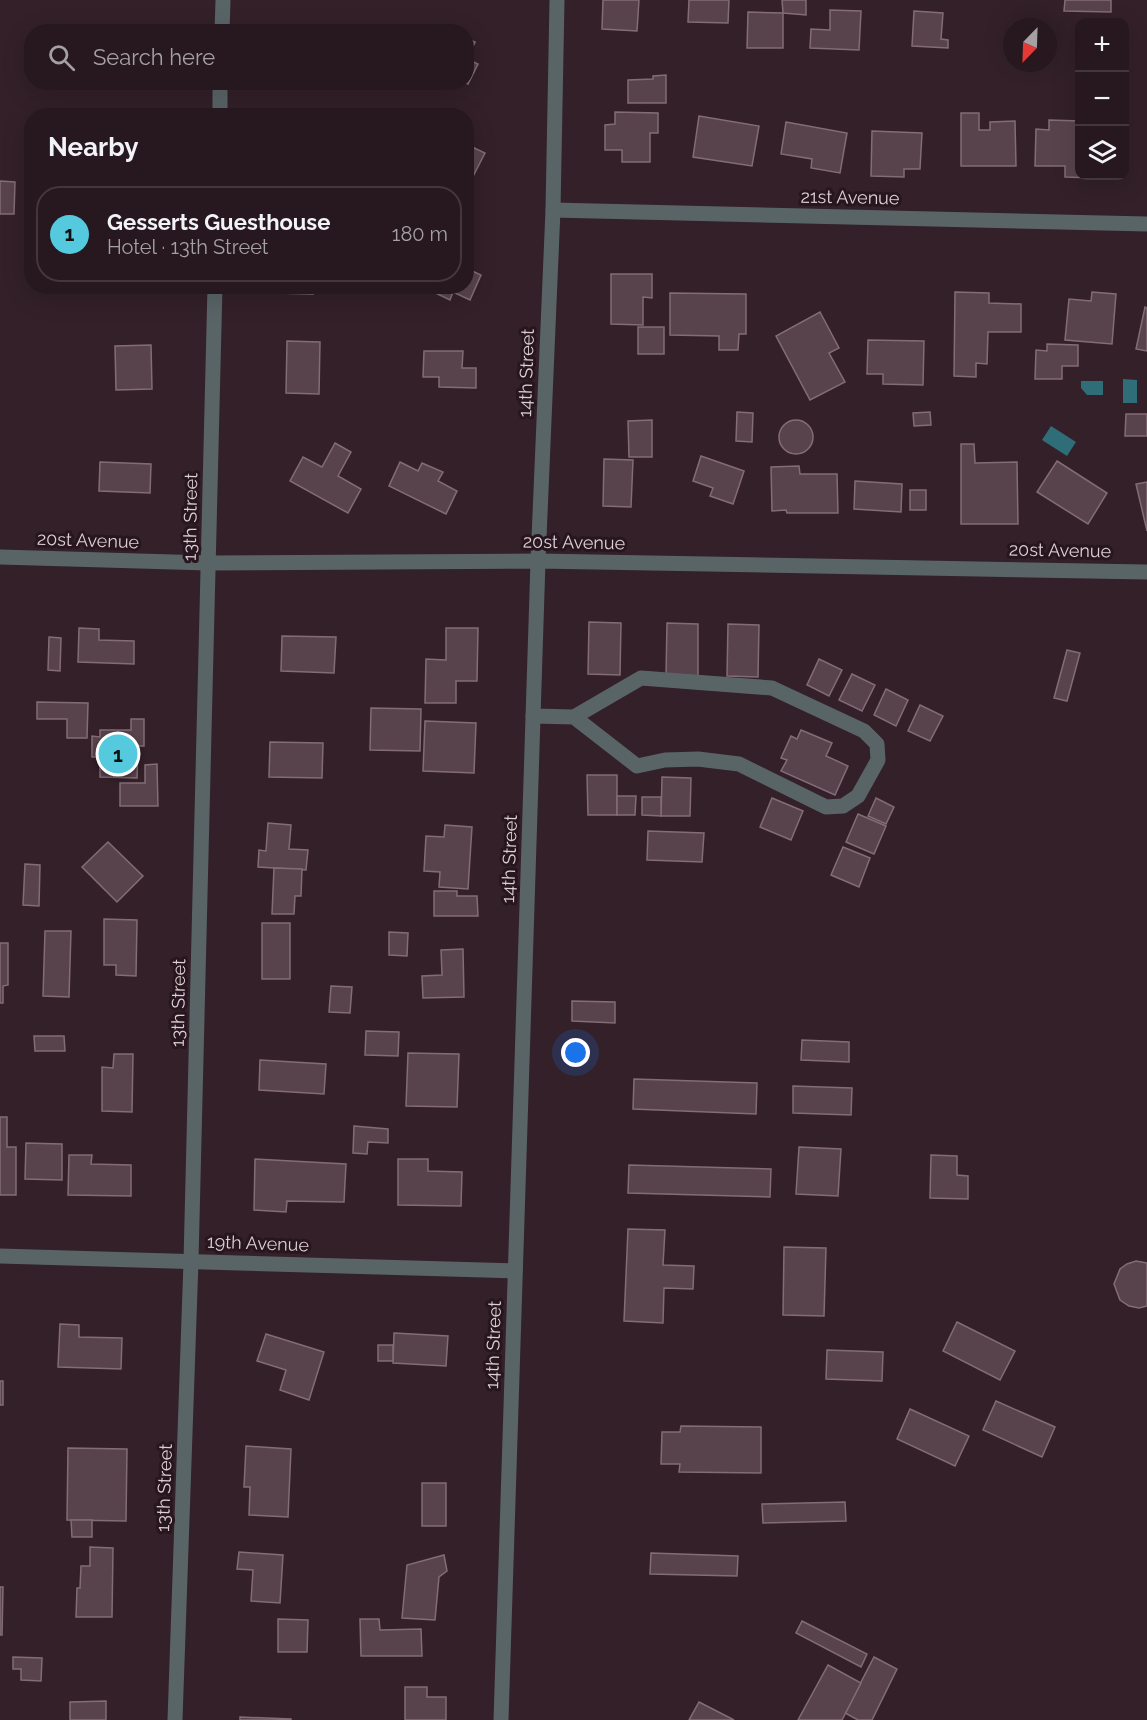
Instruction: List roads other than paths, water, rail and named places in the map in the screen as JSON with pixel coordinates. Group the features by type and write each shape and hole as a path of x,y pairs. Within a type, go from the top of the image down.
{"street":[{"path":"222,0 222,24"},
{"name":"14th Street","path":"501,1720 538,561 553,210 557,0"},
{"path":"220,90 220,108"},
{"name":"21st Avenue","path":"553,210 1147,224"},
{"name":"13th Street","path":"175,1720 191,1261 215,294"},
{"name":"20st Avenue","path":"0,557 208,563 538,561 1147,572"},
{"path":"533,716 574,717 641,678 772,688 864,732 877,744 878,760 858,796 843,806 826,807 739,764 687,759 666,760 637,766 574,717"},
{"name":"19th Avenue","path":"0,1256 515,1271"}],"water":[{"path":"1123,379 1137,380 1137,403 1123,403"},
{"path":"1081,381 1103,381 1103,395 1087,395 1081,388"},
{"path":"1051,426 1076,442 1067,456 1042,440"}],"place":[{"name":"Gesserts Guesthouse","path":"118,754"}]}
